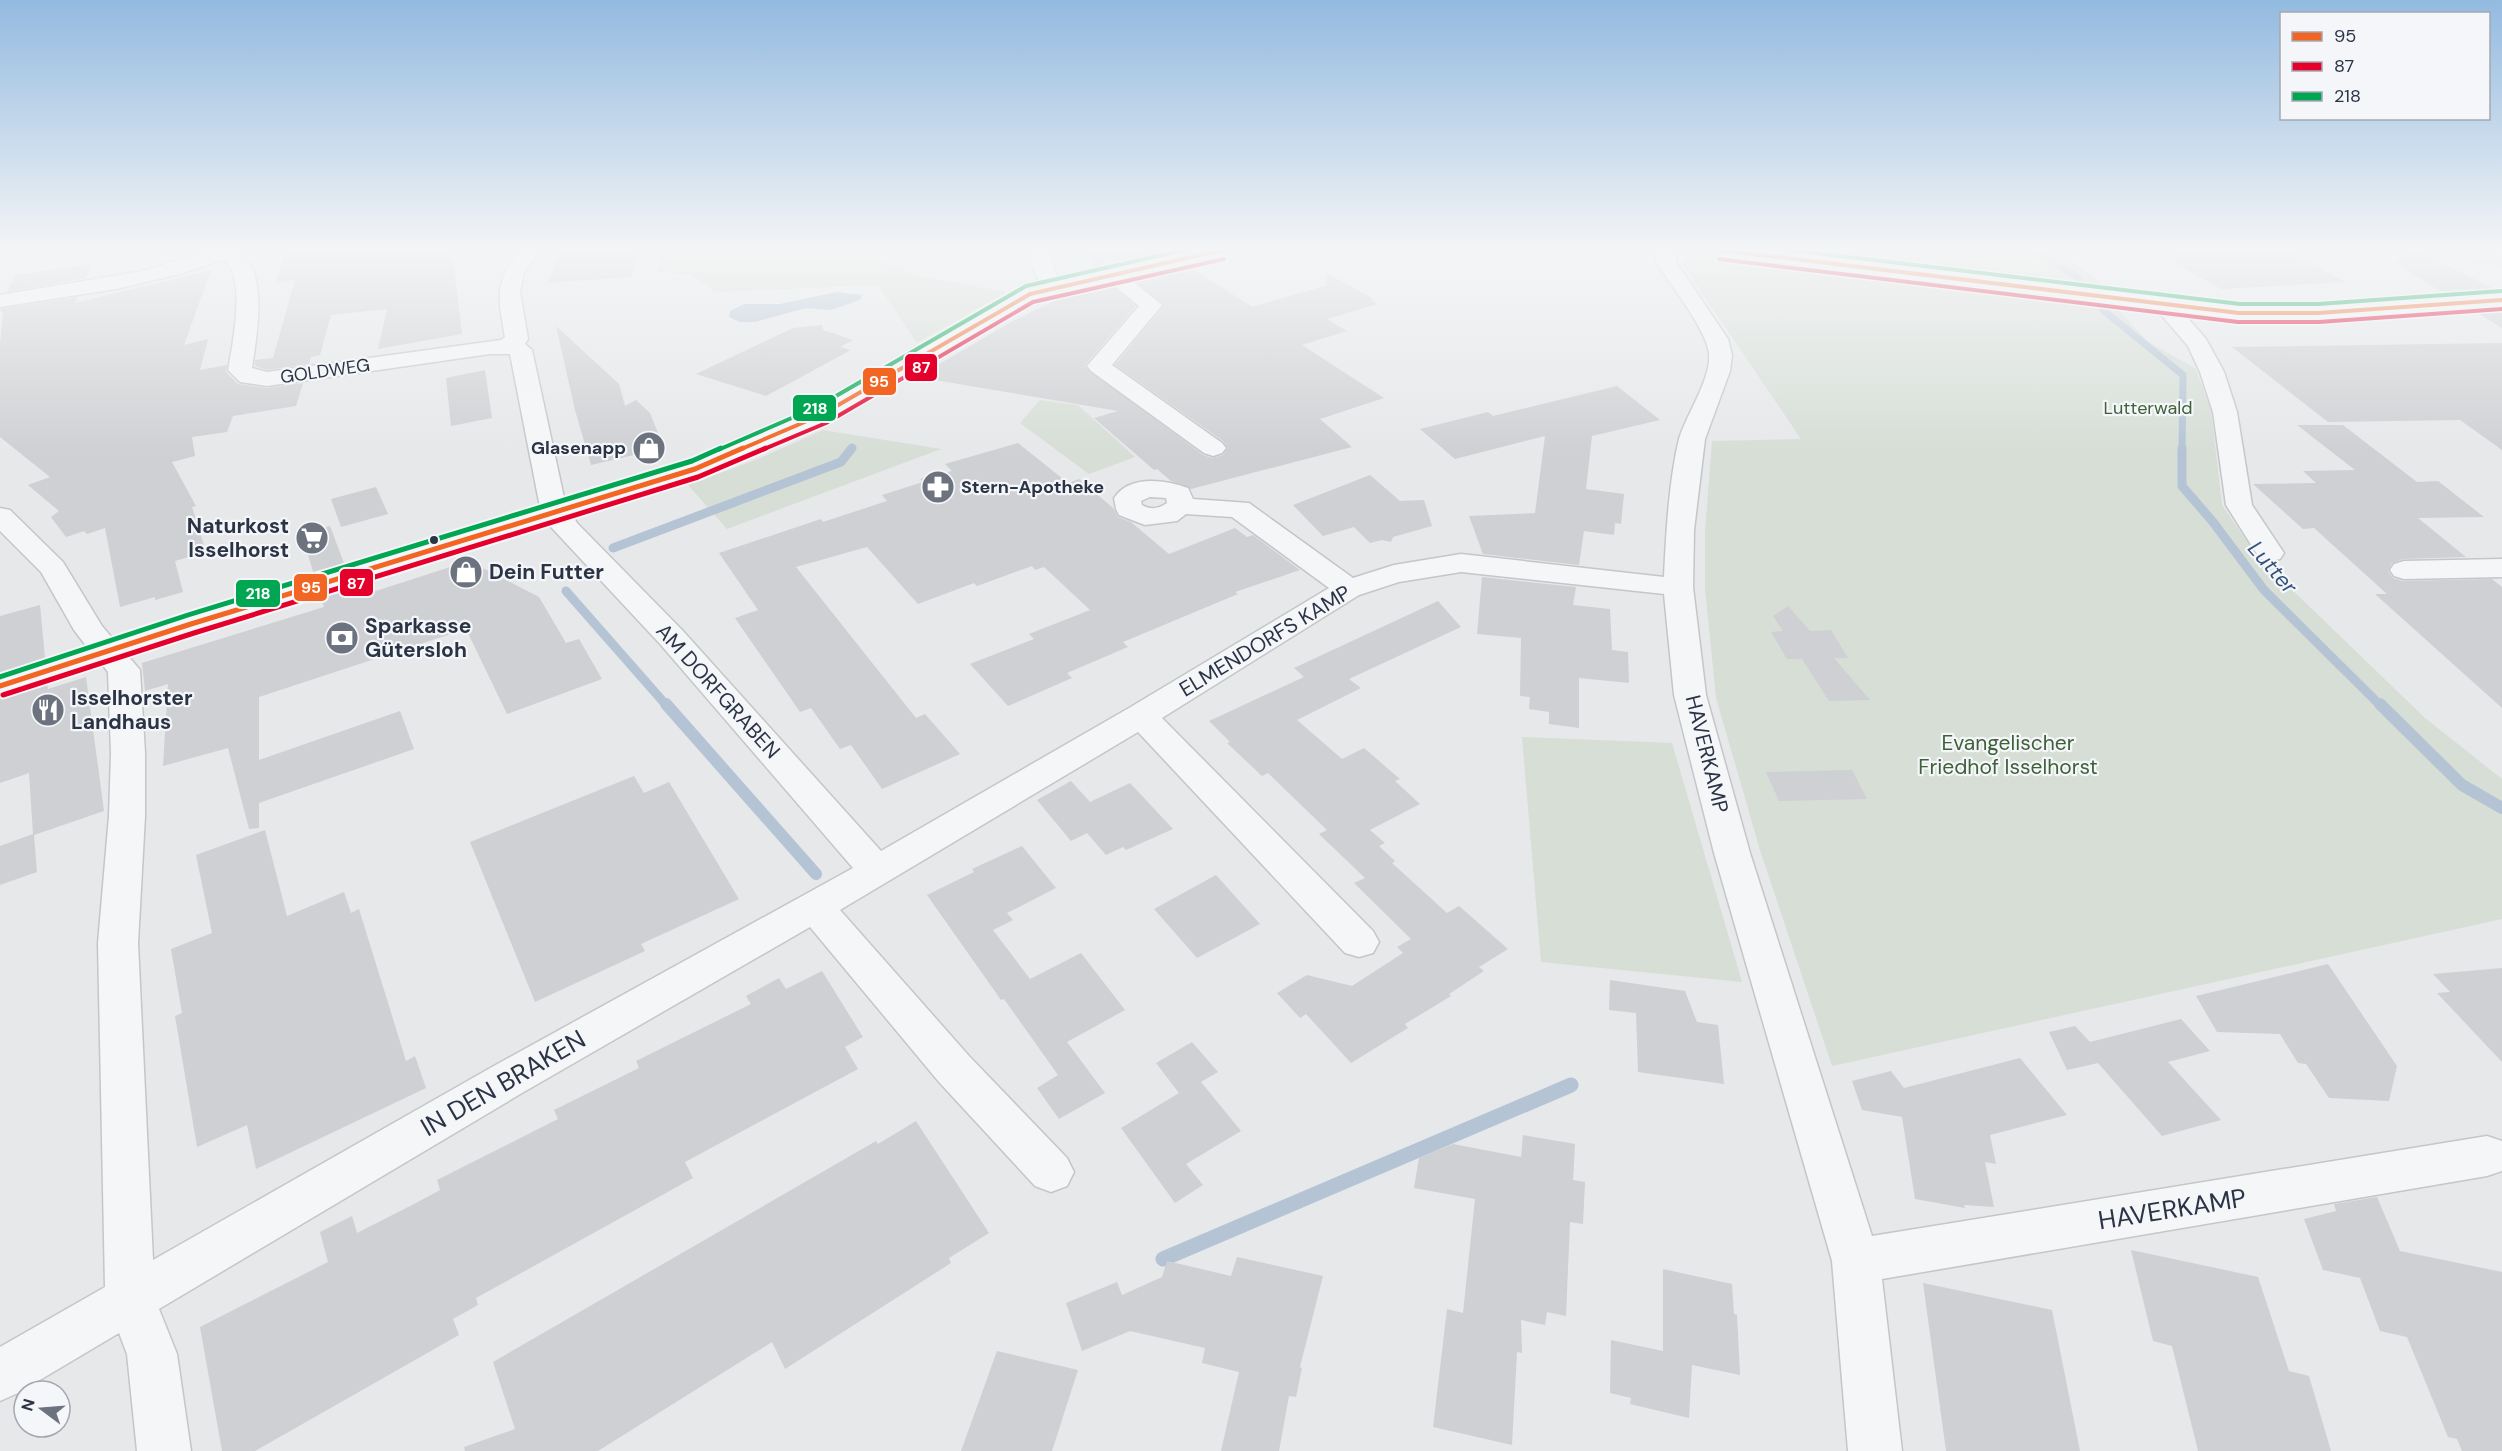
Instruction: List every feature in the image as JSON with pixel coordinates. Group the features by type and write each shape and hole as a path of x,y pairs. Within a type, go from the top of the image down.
{"street":[{"name":"GOLDWEG","path":"246,318 240,370 248,377 267,379 507,346"},
{"path":"507,346 517,339 513,318"},
{"path":"0,686 222,614 695,469 753,446 837,406 988,318"},
{"path":"1139,318 1099,366 1213,448"},
{"name":"HAVERKAMP","path":"1703,318 1717,339 1721,355 1718,371 1692,439 1680,530 1678,587 1690,695 1732,853 1856,1262 1875,1451"},
{"path":"2175,318 2198,344 2212,372 2225,412 2239,506 2271,553"},
{"path":"507,346 521,350 532,394 552,502 557,513"},
{"path":"1181,506 1239,509 1349,589"},
{"name":"AM DORFGRABEN","path":"557,513 565,527 672,638 877,871"},
{"path":"0,516 53,568 89,630 124,670 128,753 127,816 118,943 130,1299 152,1354 164,1451"},
{"name":"ELMENDORFS KAMP","path":"877,871 1141,716 1349,589 1394,574 1461,563 1678,587"},
{"path":"2404,570 2502,568"},
{"path":"1141,716 1359,942"},
{"name":"IN DEN BRAKEN","path":"0,1375 507,1080 877,871"},
{"path":"814,906 954,1069 1051,1172"},
{"name":"HAVERKAMP","path":"1856,1262 2487,1156"}],"green space":[{"path":"900,318 961,318 917,343"},
{"name":"Evangelischer Friedhof Isselhorst","path":"1719,318 2126,318 2147,341 2196,369 2211,410 2222,505 2257,556 2425,718 2502,779 2502,919 1832,1066 1760,850 1716,698 1705,588 1705,533 1712,441 1801,439"},
{"path":"1040,400 1078,405 1135,457 1089,474 1020,423"},
{"path":"823,430 941,449 727,529 688,485 758,459"},
{"path":"1522,737 1672,743 1742,982 1541,962"}],"water":[{"path":"731,318 771,318 755,322 740,322"}],"building":[{"path":"3,318 194,318 184,345 208,339 200,370 227,365 226,372 238,384 267,388 303,383 296,406 233,416 227,432 192,437 195,456 172,462 196,506 192,507 206,552 175,561 183,592 120,607 105,528 66,537 51,517 59,511 28,485 50,477 0,437 0,344"},
{"path":"284,318 330,318 320,355 311,357 309,364 267,370 255,366 255,360 273,358"},
{"path":"385,318 460,318 462,334 378,349"},
{"path":"1020,318 1126,318 1085,367 1203,455 1212,458 1223,455 1228,448 1223,441 1115,365 1154,318 1331,318 1327,319 1347,331 1302,345 1384,398 1320,419 1352,447 1191,489 1171,481 1157,469 1154,470 1094,418 1118,411 917,377"},
{"path":"2485,318 2502,318 2502,328"},
{"path":"822,325 823,330 853,340 840,347 851,350 766,396 696,374 793,328"},
{"path":"556,326 619,384 625,406 636,400 650,413 664,448 591,465 575,410"},
{"path":"2502,343 2502,450 2460,420 2328,422 2232,347"},
{"path":"485,370 492,418 451,426 446,378"},
{"path":"1617,386 1660,420 1592,436 1586,489 1624,494 1621,524 1615,523 1614,535 1584,531 1579,565 1483,554 1469,516 1535,513 1545,436 1455,459 1420,429 1488,412 1493,416"},
{"path":"2297,425 2343,425 2417,482 2438,481 2484,517 2418,518 2466,557 2403,559 2392,563 2388,571 2393,578 2403,581 2492,579 2502,587 2502,708 2375,594 2387,594 2314,528 2303,529 2253,484 2316,483 2303,471 2355,470"},
{"path":"1018,443 1068,483 1079,479 1113,508 1118,517 1131,522 1169,554 1235,528 1247,537 1253,535 1300,570 1235,592 1238,594 1123,642 1128,647 1067,673 1072,678 1008,706 970,664 1034,639 1029,634 1090,610 1044,567 1035,570 1032,566 977,586 974,583 918,604 867,547 796,567 916,718 925,714 960,754 882,789 851,745 840,749 811,708 800,712 735,618 758,610 719,553 821,519 823,522 887,501 882,495 923,482 920,479 952,471 945,464"},
{"path":"1370,475 1400,501 1424,500 1432,526 1393,537 1391,542 1382,540 1370,543 1354,527 1323,536 1293,505"},
{"path":"376,487 388,514 341,527 331,499"},
{"path":"330,526 345,566 314,575 302,534"},
{"path":"469,561 539,597 566,643 579,639 602,679 507,714 466,629 259,697 259,760 400,711 414,749 259,803 259,828 249,829 228,748 163,766 168,684 145,691 142,663 324,607 320,596 352,586 357,597"},
{"path":"1482,577 1576,587 1573,605 1610,609 1612,650 1628,652 1629,683 1579,678 1579,728 1549,724 1549,712 1529,709 1530,697 1520,696 1521,638 1477,634"},
{"path":"1438,601 1461,627 1349,679 1361,688 1297,720 1342,759 1364,748 1400,779 1395,781 1420,804 1370,830 1385,843 1379,846 1395,861 1392,863 1447,913 1459,906 1508,949 1479,967 1484,971 1449,994 1451,996 1405,1024 1408,1028 1351,1063 1306,1014 1300,1018 1277,993 1307,975 1352,986 1403,953 1397,947 1411,939 1354,883 1365,878 1319,834 1327,830 1268,773 1262,776 1227,743 1230,742 1209,721 1304,677 1294,668"},
{"path":"40,605 45,658 0,673 0,616"},
{"path":"1788,606 1810,631 1831,630 1848,658 1834,658 1870,700 1829,701 1802,659 1787,659 1771,632 1783,631 1773,616"},
{"path":"86,677 104,811 34,835 37,872 0,885 0,846 33,834 29,773 0,783 0,698 47,683 48,689"},
{"path":"1852,770 1867,799 1779,801 1766,772"},
{"path":"634,776 644,793 669,782 739,899 641,944 645,951 535,1002 470,842"},
{"path":"1071,781 1090,802 1130,783 1173,829 1126,850 1123,847 1106,855 1087,833 1071,841 1037,800"},
{"path":"265,830 287,916 344,892 351,913 359,909 406,1061 415,1056 426,1088 256,1169 247,1125 197,1147 175,1016 182,1013 171,949 212,933 196,855"},
{"path":"1022,846 1056,888 1007,913 1013,920 993,930 1030,979 1081,953 1125,1010 1067,1042 1105,1093 1059,1119 1037,1088 1058,1075 1004,999 1001,1000 927,895 974,872 972,869"},
{"path":"1216,875 1260,924 1197,958 1154,909"},
{"path":"2328,964 2397,1066 2389,1101 2329,1098 2306,1064 2298,1063 2280,1034 2217,1032 2196,996"},
{"path":"2502,968 2502,1062 2437,993 2450,992 2433,974"},
{"path":"822,971 863,1037 845,1047 858,1069 685,1162 693,1178 476,1298 478,1305 453,1319 459,1335 255,1451 222,1451 200,1327 328,1262 320,1232 352,1216 357,1233 416,1203 440,1190 437,1180 558,1119 554,1110 639,1068 636,1061 751,1004 746,996 779,978 786,989"},
{"path":"1610,980 1685,991 1697,1022 1718,1025 1724,1084 1638,1072 1636,1013 1609,1010"},
{"path":"2181,1019 2210,1051 2168,1062 2221,1120 2162,1136 2098,1063 2067,1070 2049,1032 2075,1026 2090,1042"},
{"path":"1192,1042 1218,1072 1201,1082 1241,1131 1186,1164 1203,1185 1175,1203 1121,1128 1179,1093 1156,1063"},
{"path":"2020,1058 2067,1115 1990,1135 1996,1164 1985,1162 1994,1207 1964,1205 1965,1208 1915,1199 1902,1117 1862,1110 1852,1081 1891,1071 1904,1088"},
{"path":"916,1121 989,1233 949,1258 951,1263 785,1369 772,1342 598,1451 465,1451 464,1447 515,1429 493,1362 876,1141 878,1144"},
{"path":"1523,1135 1575,1144 1573,1180 1585,1182 1583,1224 1570,1222 1566,1316 1547,1312 1545,1325 1521,1320 1522,1353 1517,1352 1512,1445 1433,1427 1447,1309 1463,1313 1475,1199 1414,1188 1419,1158 1453,1144 1521,1157"},
{"path":"2377,1197 2400,1251 2502,1272 2502,1451 2462,1451 2457,1439 2448,1437 2407,1337 2380,1331 2360,1278 2323,1270 2304,1219 2336,1211 2334,1204"},
{"path":"2131,1250 2258,1277 2289,1371 2309,1376 2331,1451 2198,1451 2172,1346 2153,1341"},
{"path":"1237,1257 1323,1276 1300,1367 1302,1368 1296,1397 1289,1396 1279,1451 1221,1451 1239,1372 1202,1363 1205,1348 1130,1331 1082,1351 1066,1303 1117,1282 1122,1295 1162,1277 1167,1261 1231,1276"},
{"path":"1663,1269 1732,1284 1734,1314 1737,1315 1740,1375 1692,1365 1689,1418 1630,1404 1631,1398 1610,1393 1611,1340 1663,1351"},
{"path":"1923,1283 2052,1310 2080,1451 1946,1451"},
{"path":"997,1351 1078,1370 1052,1451 961,1451"}],"waterway":[{"name":"Lutter","path":"2112,318 2183,375 2182,450"},
{"path":"613,548 841,462 852,448 850,450"},
{"name":"Lutter","path":"2182,450 2182,486 2213,522 2264,590 2381,706"},
{"path":"566,591 667,706"},
{"path":"666,704 816,874"},
{"name":"Lutter","path":"2380,704 2462,785 2502,808"},
{"path":"1163,1259 1571,1085"}],"transit line":[{"name":"218","path":"0,677 188,615 692,461 817,407 971,318"},
{"name":"95","path":"0,686 191,624 695,469 821,415 989,318"},
{"name":"87","path":"3,695 194,633 698,477 826,423 1006,318"},
{"name":"87","path":"2203,318 2238,322 2319,322 2379,318"}],"place":[{"name":"Glasenapp","path":"649,448"},
{"name":"Stern-Apotheke","path":"938,487"},
{"name":"Naturkost Isselhorst","path":"312,538"},
{"name":"Dein Futter","path":"466,572"},
{"name":"Sparkasse Gütersloh","path":"342,638"},
{"name":"Isselhorster Landhaus","path":"48,710"}],"park label":[{"name":"Lutterwald","path":"2148,408"}]}
